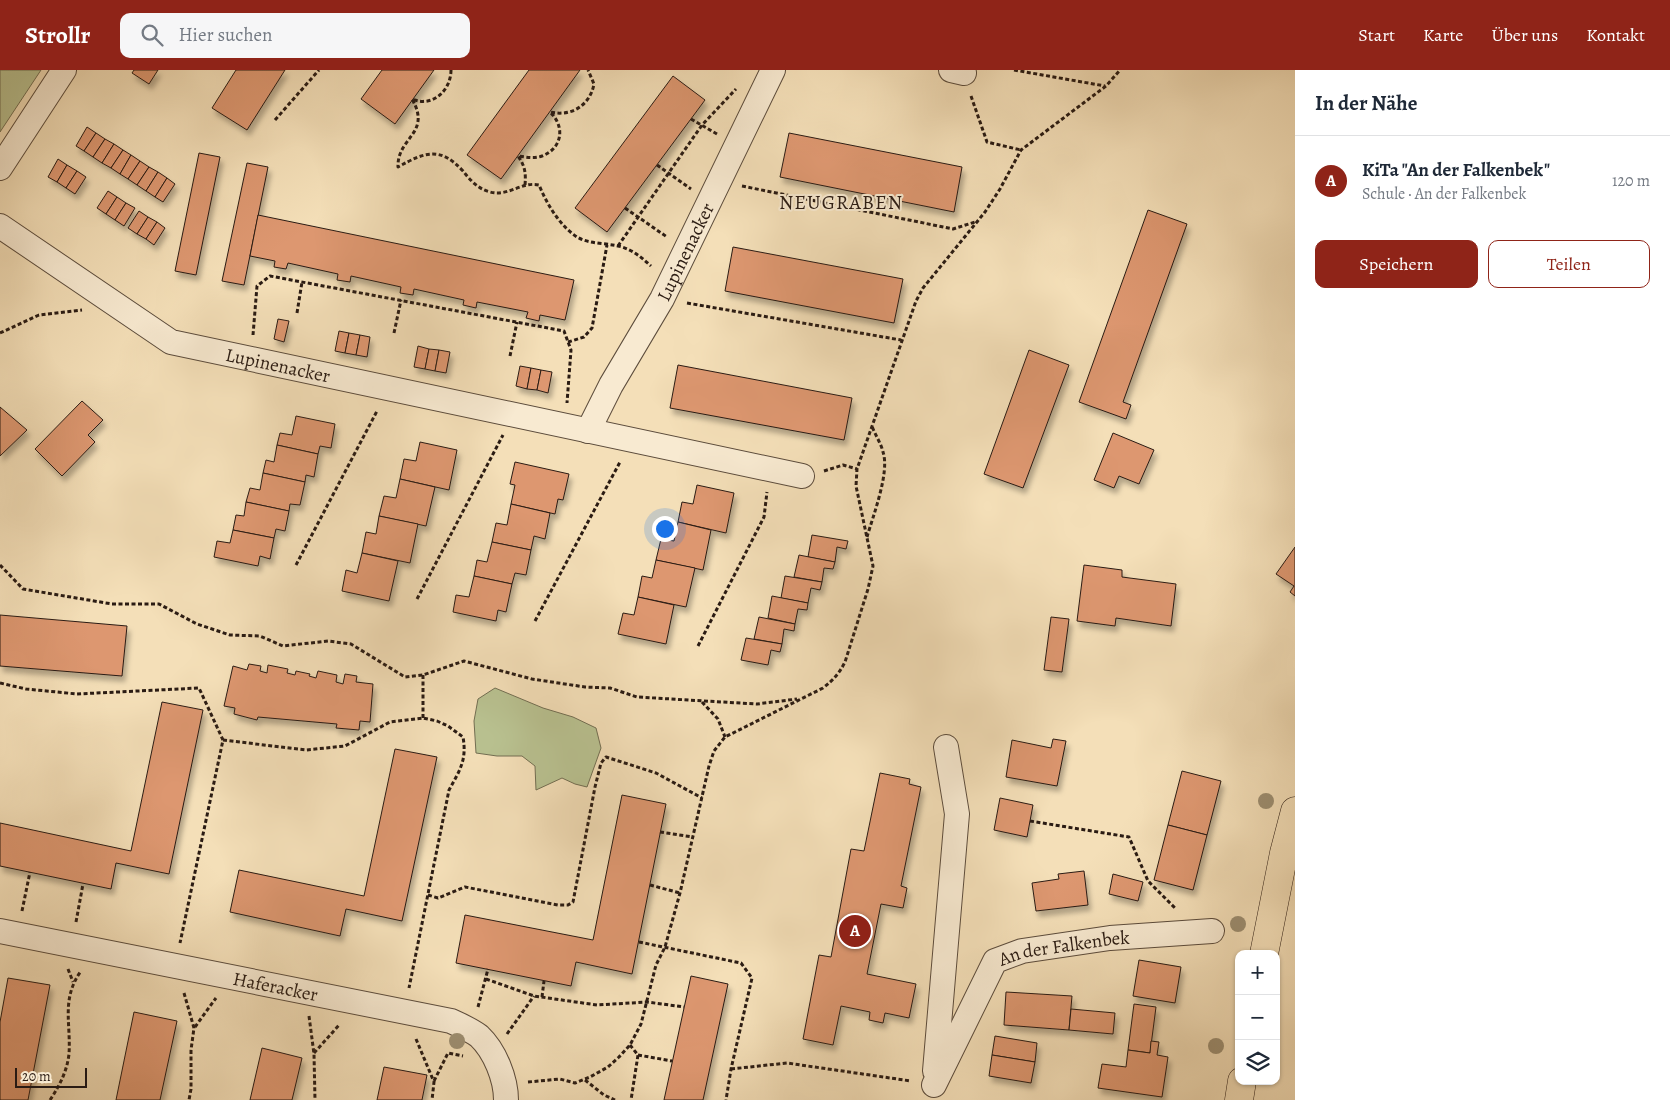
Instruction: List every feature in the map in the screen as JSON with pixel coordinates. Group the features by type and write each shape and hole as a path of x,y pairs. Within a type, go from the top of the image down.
{"main road":[{"path":"1265,950 1284,853 1295,811"},
{"path":"1239,1100 1241,1085"}],"street":[{"path":"0,168 64,70"},
{"name":"Lupinenacker","path":"577,429 611,385 665,292 774,70"},
{"name":"Lupinenacker","path":"0,226 171,342 802,476"},
{"path":"933,1092 957,814 946,747"},
{"name":"An der Falkenbek","path":"933,1092 995,961 1022,951 1110,938 1212,931"},
{"name":"Haferacker","path":"9,933 452,1021 479,1036 494,1058 505,1092"}],"path":[{"path":"276,120 319,70"},
{"path":"451,70 448,85 438,97 422,102 412,99 419,115 418,125 414,134 400,153 398,167 423,155 440,154 455,164 477,186 489,192 500,193 533,184 539,185 557,218 577,237 618,246 638,254 659,273 665,292 901,340"},
{"path":"525,186 526,172 524,164 518,156 535,158 554,147 560,131 556,118 550,112 569,112 583,106 593,91 594,84 588,70"},
{"path":"1014,70 1106,86"},
{"path":"505,1092 560,1079 575,1083 608,1066 620,1057 630,1045 641,1024 656,964 665,947 714,751 725,737 823,688 840,673 845,662 868,589 873,566 856,486 857,469 916,301 923,288 978,220 1000,189 1022,150 1106,86 1120,70"},
{"path":"957,72 986,142 1022,150"},
{"path":"618,246 702,125 741,84"},
{"path":"657,165 668,173 714,192 953,229 978,220"},
{"path":"625,208 686,250"},
{"path":"568,342 584,337 592,328 607,245"},
{"path":"251,359 257,286 270,276 564,331 571,350 577,429"},
{"path":"297,313 302,282"},
{"path":"394,333 401,300"},
{"path":"0,333 39,315 120,307"},
{"path":"510,356 517,322"},
{"path":"296,565 389,388"},
{"path":"417,599 513,415"},
{"path":"866,538 884,476 885,463 883,451 872,426"},
{"path":"535,621 631,440"},
{"path":"802,476 843,466 857,469"},
{"path":"698,646 764,517 770,470"},
{"path":"0,565 23,589 112,604 159,604 197,624 230,635 260,636 283,646 328,641 351,644 405,677 423,675 464,661 532,679 585,687 610,688 637,697 757,704 800,699"},
{"path":"423,675 423,718"},
{"path":"0,683 26,689 77,694 199,688 223,740 176,965 194,1028 189,1100"},
{"path":"702,701 718,719 725,737"},
{"path":"223,740 306,750 345,746 390,722 423,718 443,724 463,737 465,752 462,768 449,790 404,1010 434,1082"},
{"path":"428,895 438,898 465,887 558,905 568,905 573,902 594,787 601,763 606,758 656,773 702,798"},
{"path":"1030,820 1129,837 1148,881 1180,912"},
{"path":"660,832 692,838"},
{"path":"9,933 30,872"},
{"path":"71,945 84,884"},
{"path":"650,885 680,893"},
{"path":"638,942 742,963 752,978 731,1069 726,1100"},
{"path":"488,969 486,980 534,996 597,1005 647,1002 684,1007"},
{"path":"194,1028 231,976"},
{"path":"542,997 544,980"},
{"path":"50,1100 62,1080 69,1054 68,1007 73,982"},
{"path":"305,991 314,1054 315,1100"},
{"path":"432,1100 434,1082 448,1053 494,1058 534,996"},
{"path":"314,1054 356,1001"},
{"path":"630,1045 638,1055 672,1062"},
{"path":"631,1100 638,1055"},
{"path":"731,1069 788,1063 933,1092"},
{"path":"584,1079 604,1095 615,1100"}],"green space":[{"path":"0,70 41,70 0,132"},
{"path":"495,688 543,708 573,717 596,728 601,748 587,787 562,778 536,790 535,766 522,756 497,756 476,753 474,721 478,699"}],"building":[{"path":"134,70 158,70 149,84 132,73"},
{"path":"236,70 285,70 247,130 212,108"},
{"path":"382,70 434,70 395,124 361,99"},
{"path":"529,70 580,70 501,179 467,155"},
{"path":"673,76 705,100 607,232 575,208"},
{"path":"87,127 96,133 84,151 76,146"},
{"path":"96,133 105,139 93,157 84,151"},
{"path":"789,133 962,167 954,212 780,177"},
{"path":"105,139 114,144 102,163 93,157"},
{"path":"114,144 123,150 111,168 102,163"},
{"path":"123,150 131,155 120,174 111,168"},
{"path":"199,153 220,157 196,275 175,271"},
{"path":"131,155 140,161 128,179 120,174"},
{"path":"58,159 67,165 57,182 48,177"},
{"path":"140,161 149,167 137,185 128,179"},
{"path":"247,163 268,167 244,285 222,281"},
{"path":"67,165 77,171 66,188 57,182"},
{"path":"149,167 158,172 146,191 137,185"},
{"path":"77,171 86,177 75,194 66,188"},
{"path":"158,172 167,178 155,197 146,191"},
{"path":"167,178 175,184 163,202 155,197"},
{"path":"108,191 117,197 106,214 97,208"},
{"path":"117,197 126,203 115,220 106,214"},
{"path":"126,203 135,208 124,226 115,220"},
{"path":"1148,210 1187,224 1123,402 1131,405 1126,419 1079,402"},
{"path":"139,211 148,217 137,234 128,228"},
{"path":"258,215 574,280 565,320 540,315 539,321 526,318 528,312 477,302 476,308 463,305 464,300 414,289 413,295 400,293 401,287 351,276 350,282 337,280 338,274 288,263 286,269 274,267 275,261 250,256"},
{"path":"148,217 157,222 146,239 137,234"},
{"path":"157,222 165,228 154,245 146,239"},
{"path":"733,247 903,279 894,323 725,291"},
{"path":"278,319 289,321 284,342 274,339"},
{"path":"339,331 349,333 345,353 335,351"},
{"path":"349,333 360,335 356,355 345,353"},
{"path":"360,335 370,337 367,357 356,355"},
{"path":"418,346 429,349 425,369 414,367"},
{"path":"429,349 439,350 435,371 425,369"},
{"path":"439,350 450,352 446,373 435,371"},
{"path":"1029,350 1069,365 1023,488 984,474"},
{"path":"678,365 852,398 844,440 670,408"},
{"path":"520,366 531,368 527,389 516,386"},
{"path":"531,368 541,370 537,390 527,389"},
{"path":"541,370 552,372 548,393 537,390"},
{"path":"82,401 103,420 88,435 95,442 62,476 35,449"},
{"path":"0,407 27,430 0,456"},
{"path":"296,416 335,424 331,448 320,446 318,454 277,445 280,433 292,435"},
{"path":"1113,433 1154,450 1139,484 1119,476 1114,488 1094,480"},
{"path":"420,442 457,450 449,490 400,479 404,459 416,461"},
{"path":"277,445 318,454 314,477 306,475 305,482 263,473 266,460 274,462"},
{"path":"515,462 569,474 563,500 558,499 555,514 511,504 515,485 510,484"},
{"path":"263,473 305,482 300,505 290,504 289,511 246,502 250,488 260,490"},
{"path":"400,479 435,487 426,526 379,516 384,496 396,498"},
{"path":"697,485 734,493 726,533 678,522 682,502 693,504"},
{"path":"246,502 289,511 285,531 276,529 274,538 233,530 236,515 244,516"},
{"path":"511,504 550,513 545,539 534,536 531,550 492,542 496,523 507,525"},
{"path":"379,516 418,524 410,563 362,553 366,532 376,534"},
{"path":"678,522 711,530 703,570 656,560 661,539 674,541"},
{"path":"233,530 274,538 270,559 260,556 258,566 214,557 217,541 230,543"},
{"path":"812,535 848,541 846,549 837,547 835,562 808,557"},
{"path":"492,542 531,550 526,575 515,573 512,584 474,576 477,560 487,562"},
{"path":"1295,547 1295,596 1290,592 1294,586 1276,574"},
{"path":"362,553 398,561 389,601 342,591 346,570 357,573"},
{"path":"799,555 835,562 833,569 824,568 822,582 794,577"},
{"path":"656,560 695,568 686,607 638,597 642,576 652,578"},
{"path":"1084,565 1122,570 1122,577 1176,584 1171,626 1116,618 1115,626 1077,621"},
{"path":"474,576 512,584 506,612 498,610 496,621 453,612 456,595 469,597"},
{"path":"785,576 822,582 820,590 811,588 808,603 781,598"},
{"path":"772,596 808,603 807,610 798,609 795,624 768,618"},
{"path":"638,597 674,605 666,644 618,634 623,613 634,615"},
{"path":"0,615 127,626 122,676 0,666"},
{"path":"759,617 795,624 794,631 784,629 782,644 754,639"},
{"path":"1051,617 1069,619 1062,672 1044,670"},
{"path":"746,638 782,644 780,652 771,650 768,665 741,660"},
{"path":"249,664 261,666 260,671 267,673 268,665 288,669 287,673 295,675 296,671 310,674 309,676 316,678 318,671 337,675 336,682 343,684 345,674 357,676 356,682 373,684 370,722 360,721 359,730 336,728 337,724 258,717 257,720 234,714 235,708 224,706 233,666 247,670"},
{"path":"162,702 203,710 169,874 116,863 111,889 0,866 0,823 131,851"},
{"path":"1053,739 1066,741 1057,786 1006,777 1012,740 1051,748"},
{"path":"395,749 437,757 402,921 346,909 340,936 230,912 239,870 364,896"},
{"path":"1182,771 1221,781 1207,835 1168,825"},
{"path":"880,773 910,779 909,784 921,787 901,886 907,888 903,908 881,904 867,974 916,984 909,1018 885,1013 883,1023 869,1020 870,1012 841,1006 833,1045 803,1039 819,955 831,957 851,849 864,851"},
{"path":"622,795 666,804 632,974 576,962 571,986 456,963 465,915 593,940"},
{"path":"1000,798 1033,805 1027,837 994,830"},
{"path":"1168,825 1207,835 1193,890 1154,880"},
{"path":"1084,871 1088,905 1036,911 1032,883 1059,879 1058,874"},
{"path":"1113,874 1143,882 1138,901 1109,894"},
{"path":"1139,960 1181,967 1175,1003 1133,996"},
{"path":"691,976 728,984 703,1100 664,1100"},
{"path":"8,978 50,985 28,1100 0,1100 0,1022"},
{"path":"1006,992 1072,996 1069,1030 1004,1025"},
{"path":"1134,1004 1156,1007 1150,1053 1128,1050"},
{"path":"1071,1009 1115,1013 1113,1034 1069,1030"},
{"path":"134,1012 177,1021 160,1100 116,1100"},
{"path":"995,1036 1037,1043 1035,1062 992,1055"},
{"path":"1151,1041 1159,1042 1157,1055 1168,1057 1162,1097 1098,1088 1102,1064 1126,1067 1128,1050 1150,1053"},
{"path":"262,1048 302,1058 292,1100 250,1100"},
{"path":"992,1055 1035,1062 1031,1083 989,1076"},
{"path":"384,1067 427,1075 422,1100 377,1100"}],"place":[{"name":"KiTa \"An der Falkenbek\"","path":"855,931"}],"district":[{"name":"NEUGRABEN","path":"841,202"}]}
